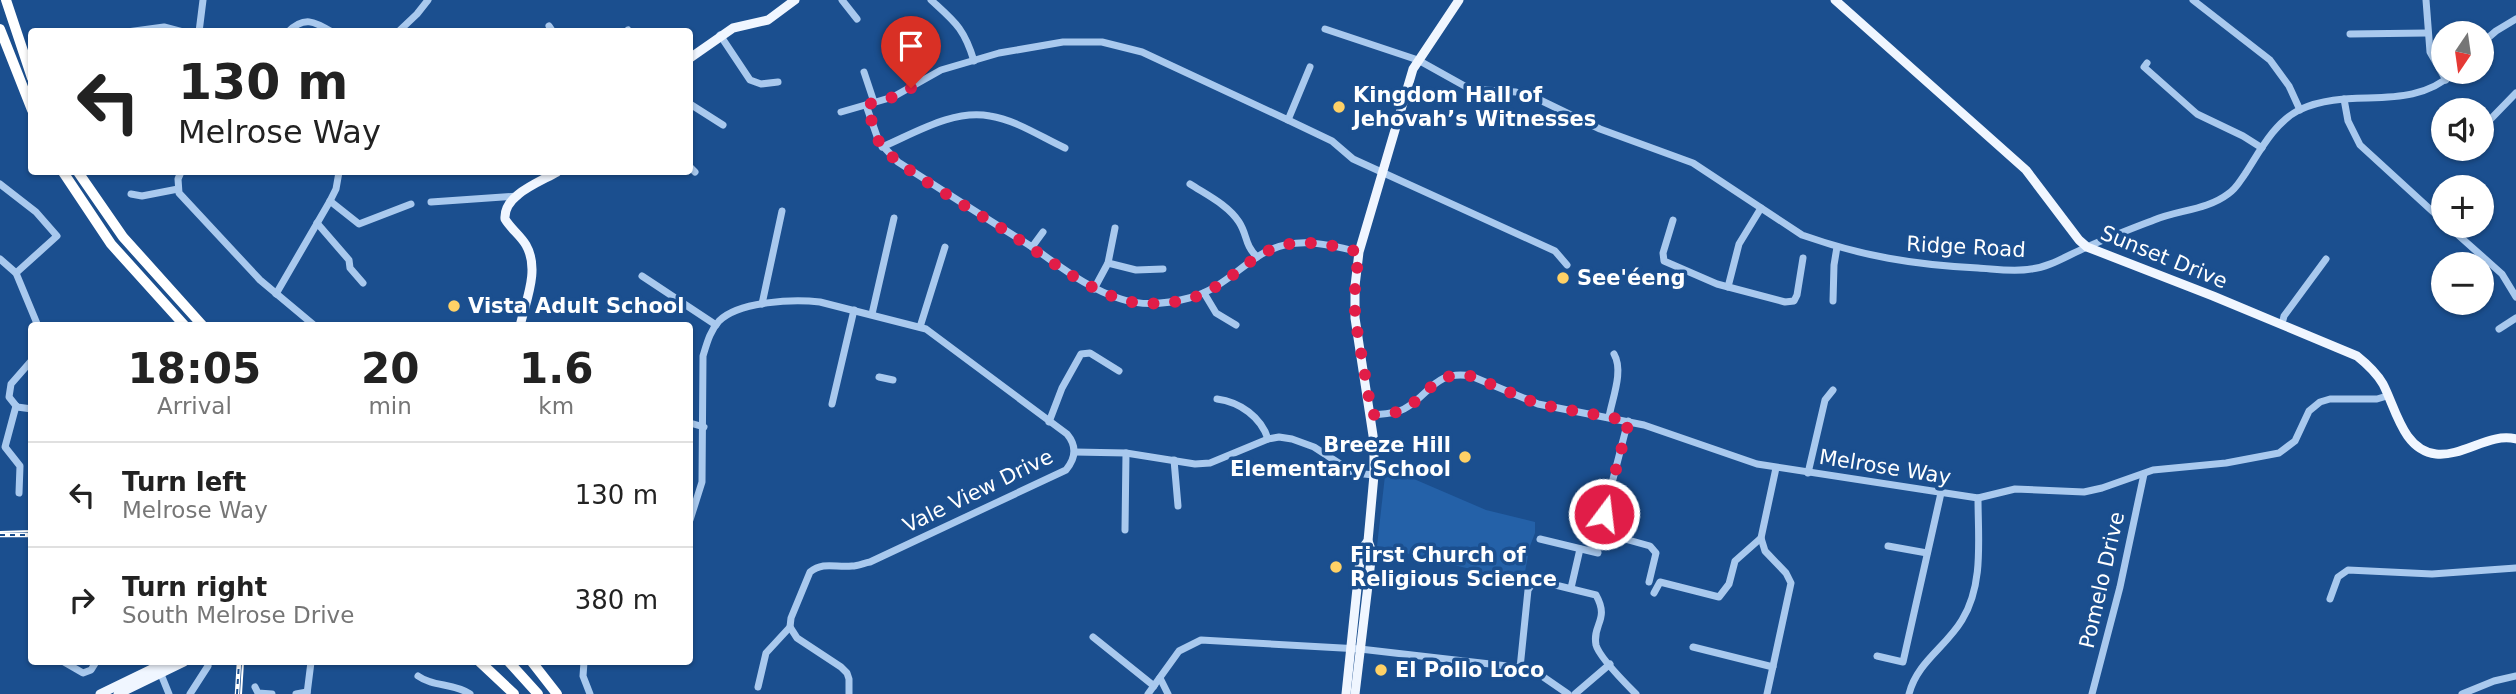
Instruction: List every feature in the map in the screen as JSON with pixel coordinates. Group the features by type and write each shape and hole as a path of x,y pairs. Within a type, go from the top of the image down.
{"highway":[{"path":"6,0 28,66"},
{"path":"0,29 28,100"},
{"path":"65,175 111,244 181,322"},
{"path":"80,175 123,237 199,322"},
{"path":"483,665 514,694"},
{"path":"494,665 520,694"},
{"path":"512,665 538,694"},
{"path":"534,665 557,694"}],"main road":[{"path":"693,56 720,35 733,28 768,20 795,0"},
{"path":"1346,694 1372,552 1368,541 1374,475 1372,415 1355,318 1359,252 1412,74 1418,60 1460,0"},
{"name":"Sunset Drive","path":"1835,0 2026,170 2087,247 2357,356 2370,366 2382,384 2406,434 2413,443 2428,453 2449,454 2500,439 2516,439"},
{"path":"521,322 530,288 530,258 524,242 509,226 504,214 509,203 552,175"},
{"path":"1355,649 1355,694"},
{"path":"100,694 160,665"},
{"path":"118,694 160,665"}],"street":[{"path":"200,28 203,0"},
{"path":"402,28 428,0"},
{"path":"842,0 857,19"},
{"path":"931,0 960,26 974,61"},
{"path":"2193,0 2270,60 2289,86 2300,110"},
{"path":"2426,0 2431,54"},
{"path":"2494,33 2516,19"},
{"path":"292,28 298,23 311,21 324,28"},
{"name":"Ridge Road","path":"1325,29 1418,60 1470,89 1520,92 1600,129 1693,163 1802,235 1837,247 1910,264 2007,270 2032,269 2055,262 2165,215 2211,204 2229,194 2275,130 2286,118 2300,110 2344,99 2408,96 2439,84"},
{"path":"2350,34 2427,33"},
{"path":"720,35 750,80 761,84 778,82"},
{"path":"841,113 893,97 941,70 974,61 1032,46 1063,42 1102,42 1142,52 1332,141 1353,159 1555,251 1567,265"},
{"path":"2147,63 2144,67 2197,114 2262,148"},
{"path":"1288,120 1310,67"},
{"path":"864,72 882,147 898,162 1094,289 1123,300 1171,302 1204,293 1236,275 1257,257 1279,246 1306,241 1359,252"},
{"path":"2494,116 2516,93"},
{"path":"2344,99 2348,121 2360,145 2431,210"},
{"path":"693,106 723,125"},
{"path":"882,147 952,118 977,114 1005,120 1065,148"},
{"path":"180,175 178,189 204,220 276,294 310,322"},
{"path":"276,294 330,201 338,175"},
{"path":"0,184 36,212 57,236 16,274"},
{"path":"1190,184 1233,213 1242,226 1249,249 1257,257"},
{"path":"131,194 142,197 178,189"},
{"path":"431,202 518,196"},
{"path":"330,201 359,224 411,204"},
{"path":"1728,287 1739,244 1761,208"},
{"path":"762,304 782,211"},
{"path":"872,314 894,218"},
{"path":"1673,220 1663,253 1664,261 1728,287 1785,302 1794,301 1803,258"},
{"path":"317,223 349,260 350,268 363,283"},
{"path":"1094,289 1108,263 1115,228"},
{"path":"1032,247 1043,232"},
{"path":"2462,238 2502,274 2516,297"},
{"path":"920,327 945,247"},
{"path":"1833,301 1837,247"},
{"path":"0,259 16,274 36,322"},
{"path":"2282,324 2284,316 2326,259"},
{"path":"1108,263 1136,270 1163,269"},
{"path":"642,276 716,325 709,336 704,356 702,482 693,510"},
{"path":"1204,293 1216,313 1236,325"},
{"name":"Vale View Drive","path":"716,325 722,318 762,304 808,301 920,327 1071,439 1074,452 1072,463 1066,470 870,562 853,566 816,567 806,579 790,627"},
{"path":"832,404 854,310"},
{"path":"2499,329 2516,318"},
{"path":"1049,422 1062,388 1081,354 1090,353 1119,371"},
{"path":"1609,417 1618,372 1618,360 1614,354"},
{"path":"28,364 10,386 9,397 16,406 28,409"},
{"name":"Melrose Way","path":"1372,415 1408,407 1437,381 1461,374 1538,404 1629,421 1776,468 1978,498 2015,489 2084,492 2153,470 2226,463 2279,453 2295,441 2309,411 2320,402 2387,396"},
{"path":"880,377 893,380"},
{"path":"1808,473 1825,400 1833,390"},
{"path":"1217,399 1231,401 1260,421 1268,439"},
{"path":"16,406 5,447 20,466 19,493"},
{"path":"1629,421 1604,514 1614,536 1650,546 1656,553 1648,582"},
{"path":"693,424 704,427"},
{"path":"1074,452 1126,453 1195,464 1210,463 1279,437 1314,447 1354,473 1374,475"},
{"path":"1125,530 1126,453"},
{"path":"1174,460 1178,506"},
{"path":"1767,694 1791,583 1786,573 1765,551 1761,538 1776,468"},
{"name":"Pomelo Drive","path":"2092,694 2120,587 2144,474"},
{"path":"1877,656 1902,662 1941,493"},
{"path":"1909,694 1921,667 1962,621 1970,604 1978,571 1978,498"},
{"path":"1654,593 1660,582 1719,597 1729,584 1735,561 1761,538"},
{"path":"1540,539 1598,553"},
{"path":"1888,546 1927,553"},
{"path":"1572,589 1580,549"},
{"path":"2330,599 2338,577 2348,569 2431,575 2516,568"},
{"path":"1520,668 1528,590 1531,582 1535,580 1596,596 1603,611 1597,646 1636,694"},
{"path":"758,687 766,653 790,627 797,638 847,673 849,694"},
{"path":"1093,637 1154,686"},
{"path":"1148,694 1179,651 1201,640 1355,649 1520,668 1539,674 1568,694"},
{"path":"1693,647 1773,667"},
{"path":"1575,694 1610,664"},
{"path":"69,665 83,673 91,670 94,665"},
{"path":"160,665 169,694"},
{"path":"296,694 307,693 311,665"},
{"path":"190,694 208,666"},
{"path":"583,666 590,694"},
{"path":"418,676 426,682 456,686 470,694"},
{"path":"2462,694 2494,681 2516,676"},
{"path":"1160,678 1168,694"},
{"path":"255,687 258,693 272,694"}],"shaded area":[{"path":"1386,467 1486,510 1535,522 1535,533 1523,582 1377,546"}],"tram line":[{"path":"0,532 28,531"},
{"path":"241,694 243,665"}],"railway":[{"path":"0,535 28,535"},
{"path":"237,694 239,665"}],"place":[{"name":"Kingdom Hall of Jehovah’s Witnesses","path":"1339,107"},
{"name":"See'éeng","path":"1563,278"},
{"name":"Vista Adult School","path":"454,306"},
{"name":"Breeze Hill Elementary School","path":"1465,457"},
{"name":"First Church of Religious Science","path":"1336,567"},
{"name":"El Pollo Loco","path":"1381,670"}],"route":[{"path":"911,88 866,105 879,142 890,155 1085,284 1123,300 1169,303 1190,298 1217,287 1257,257 1279,246 1306,241 1359,252 1355,318 1372,415 1408,407 1437,381 1461,374 1538,404 1629,421 1604,514"}]}
